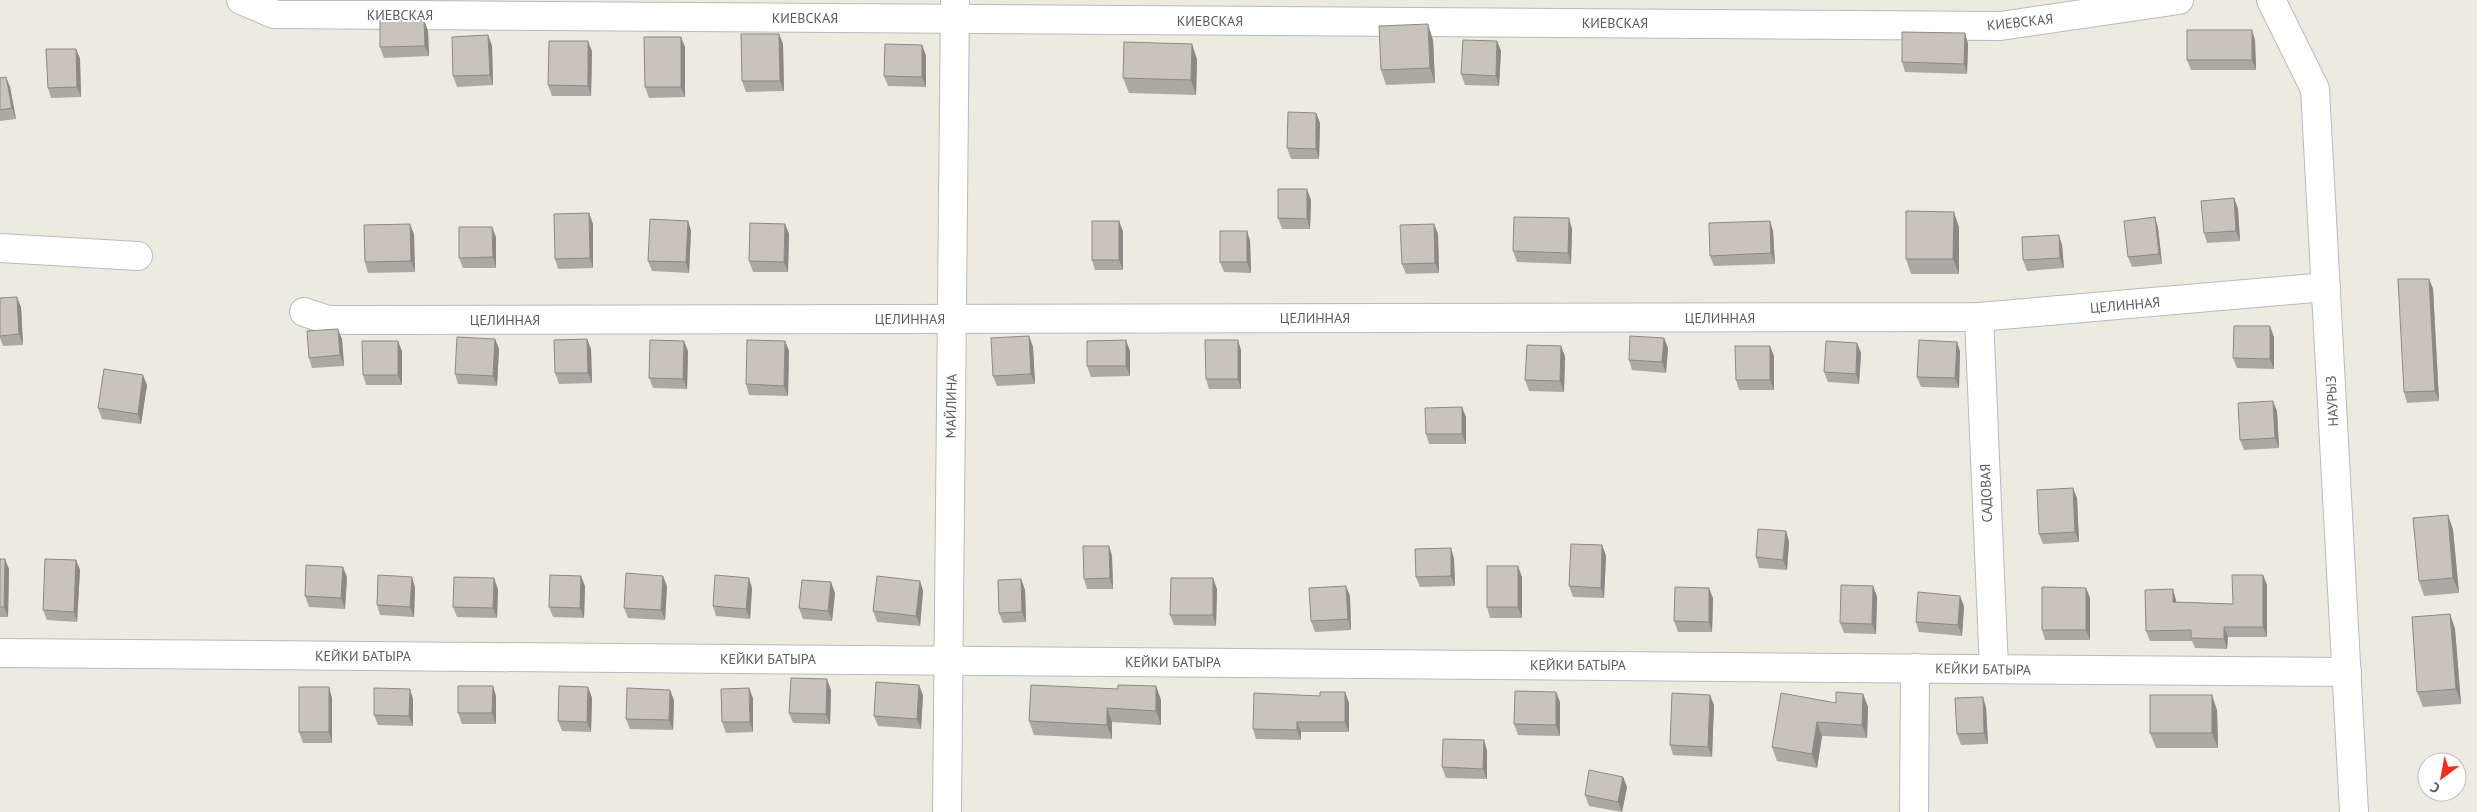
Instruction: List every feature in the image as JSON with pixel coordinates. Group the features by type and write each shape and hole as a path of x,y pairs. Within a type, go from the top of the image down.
{"street":[{"name":"КИЕВСКАЯ","path":"241,0 274,14 955,10 2000,26 2180,0"},
{"name":"НАУРЫЗ","path":"2271,0 2315,89 2354,812"},
{"name":"МАЙЛИНА","path":"947,812 955,10"},
{"path":"0,248 138,256"},
{"name":"ЦЕЛИННАЯ","path":"304,312 328,320 1979,317 2326,287"},
{"name":"САДОВАЯ","path":"1979,317 1994,669"},
{"name":"КЕЙКИ БАТЫРА","path":"0,653 2346,672"},
{"path":"1914,812 1915,668"}],"building":[{"path":"380,20 424,20 425,46 380,47"},
{"path":"1428,24 1430,68 1381,70 1379,26"},
{"path":"2187,30 2252,30 2252,60 2187,60"},
{"path":"1902,32 1965,33 1964,64 1902,62"},
{"path":"741,34 779,34 780,81 742,81"},
{"path":"488,35 490,75 453,76 452,37"},
{"path":"644,37 681,37 681,87 645,87"},
{"path":"1463,40 1497,41 1496,76 1461,74"},
{"path":"549,41 588,41 588,86 548,85"},
{"path":"1124,42 1192,44 1191,80 1123,78"},
{"path":"885,44 922,45 922,77 884,76"},
{"path":"46,49 76,49 77,87 48,88"},
{"path":"6,77 12,108 0,110 0,78"},
{"path":"1288,112 1316,113 1316,149 1287,148"},
{"path":"1278,189 1307,189 1307,219 1278,218"},
{"path":"2234,198 2236,231 2204,233 2201,201"},
{"path":"1906,211 1954,212 1953,259 1906,259"},
{"path":"589,213 590,258 555,259 554,214"},
{"path":"1514,217 1569,218 1568,253 1513,251"},
{"path":"2155,217 2159,254 2128,257 2124,221"},
{"path":"650,219 688,221 686,262 648,261"},
{"path":"1092,221 1119,221 1119,260 1092,260"},
{"path":"1770,221 1771,253 1710,256 1709,223"},
{"path":"750,223 785,224 784,262 749,261"},
{"path":"410,224 411,261 365,262 364,225"},
{"path":"1434,224 1435,263 1402,264 1400,225"},
{"path":"459,227 492,227 493,257 459,258"},
{"path":"1220,231 1247,231 1247,262 1220,262"},
{"path":"2059,235 2060,258 2023,260 2022,237"},
{"path":"2398,279 2429,279 2435,391 2404,392"},
{"path":"17,297 19,334 0,336 0,298"},
{"path":"2234,326 2270,326 2270,359 2233,358"},
{"path":"338,329 340,355 309,358 307,331"},
{"path":"1029,336 1031,374 993,376 991,338"},
{"path":"1630,336 1664,338 1662,362 1629,360"},
{"path":"457,337 495,339 493,376 455,374"},
{"path":"587,339 588,373 555,373 554,340"},
{"path":"650,340 684,341 683,379 649,378"},
{"path":"747,340 785,341 784,386 746,384"},
{"path":"1126,340 1126,366 1087,366 1087,341"},
{"path":"1205,340 1238,340 1238,379 1206,379"},
{"path":"1919,340 1957,342 1955,378 1917,377"},
{"path":"362,341 398,341 398,375 363,375"},
{"path":"1826,341 1857,343 1856,374 1824,372"},
{"path":"1527,345 1561,346 1560,381 1525,380"},
{"path":"1735,346 1770,346 1770,380 1736,380"},
{"path":"104,369 143,375 138,414 98,408"},
{"path":"2273,401 2275,438 2240,440 2238,403"},
{"path":"1462,407 1462,434 1426,434 1425,408"},
{"path":"2073,488 2075,532 2039,534 2037,490"},
{"path":"2448,515 2453,578 2419,581 2413,518"},
{"path":"1758,529 1786,531 1783,560 1756,557"},
{"path":"1571,544 1602,545 1601,588 1569,586"},
{"path":"1083,546 1109,546 1110,578 1084,579"},
{"path":"1451,548 1451,576 1416,577 1415,549"},
{"path":"0,559 5,559 4,607 0,607"},
{"path":"45,559 76,560 74,612 43,610"},
{"path":"306,565 343,567 341,598 305,596"},
{"path":"1487,566 1518,566 1518,607 1487,607"},
{"path":"626,573 663,576 661,610 624,608"},
{"path":"378,575 412,577 410,607 377,605"},
{"path":"550,575 581,576 580,608 549,607"},
{"path":"715,575 749,578 746,609 713,606"},
{"path":"2232,575 2263,575 2263,627 2224,627 2224,639 2191,638 2191,630 2146,631 2145,590 2173,589 2173,602 2233,604"},
{"path":"877,576 920,581 916,616 873,611"},
{"path":"454,577 494,578 493,608 453,607"},
{"path":"1171,578 1213,578 1213,615 1170,615"},
{"path":"1021,579 1022,612 999,613 998,580"},
{"path":"802,580 831,582 828,611 799,608"},
{"path":"1841,585 1873,586 1872,624 1840,623"},
{"path":"1346,586 1348,619 1311,621 1309,588"},
{"path":"1675,587 1709,588 1709,622 1674,621"},
{"path":"2042,587 2086,588 2086,630 2042,630"},
{"path":"1918,592 1960,596 1958,625 1916,622"},
{"path":"2450,614 2456,689 2417,692 2412,617"},
{"path":"791,678 827,679 826,714 789,713"},
{"path":"876,682 919,685 917,719 874,716"},
{"path":"1031,685 1118,689 1118,685 1156,686 1156,711 1107,708 1107,725 1029,721"},
{"path":"458,686 493,686 492,713 458,713"},
{"path":"559,686 588,687 587,722 558,721"},
{"path":"299,687 329,687 329,732 299,732"},
{"path":"374,688 410,689 409,716 374,715"},
{"path":"627,688 670,690 669,720 626,719"},
{"path":"749,688 750,722 722,722 721,689"},
{"path":"1515,691 1556,692 1556,725 1514,724"},
{"path":"1320,692 1345,692 1345,722 1297,722 1297,730 1253,729 1254,693 1320,696"},
{"path":"1836,692 1863,694 1862,725 1817,722 1812,754 1772,747 1781,693 1836,703"},
{"path":"1672,693 1710,695 1708,747 1670,745"},
{"path":"2150,695 2212,695 2212,733 2150,733"},
{"path":"1983,697 1984,733 1957,734 1955,698"},
{"path":"1443,739 1484,740 1483,769 1442,767"},
{"path":"1589,770 1623,777 1618,802 1585,795"}]}
